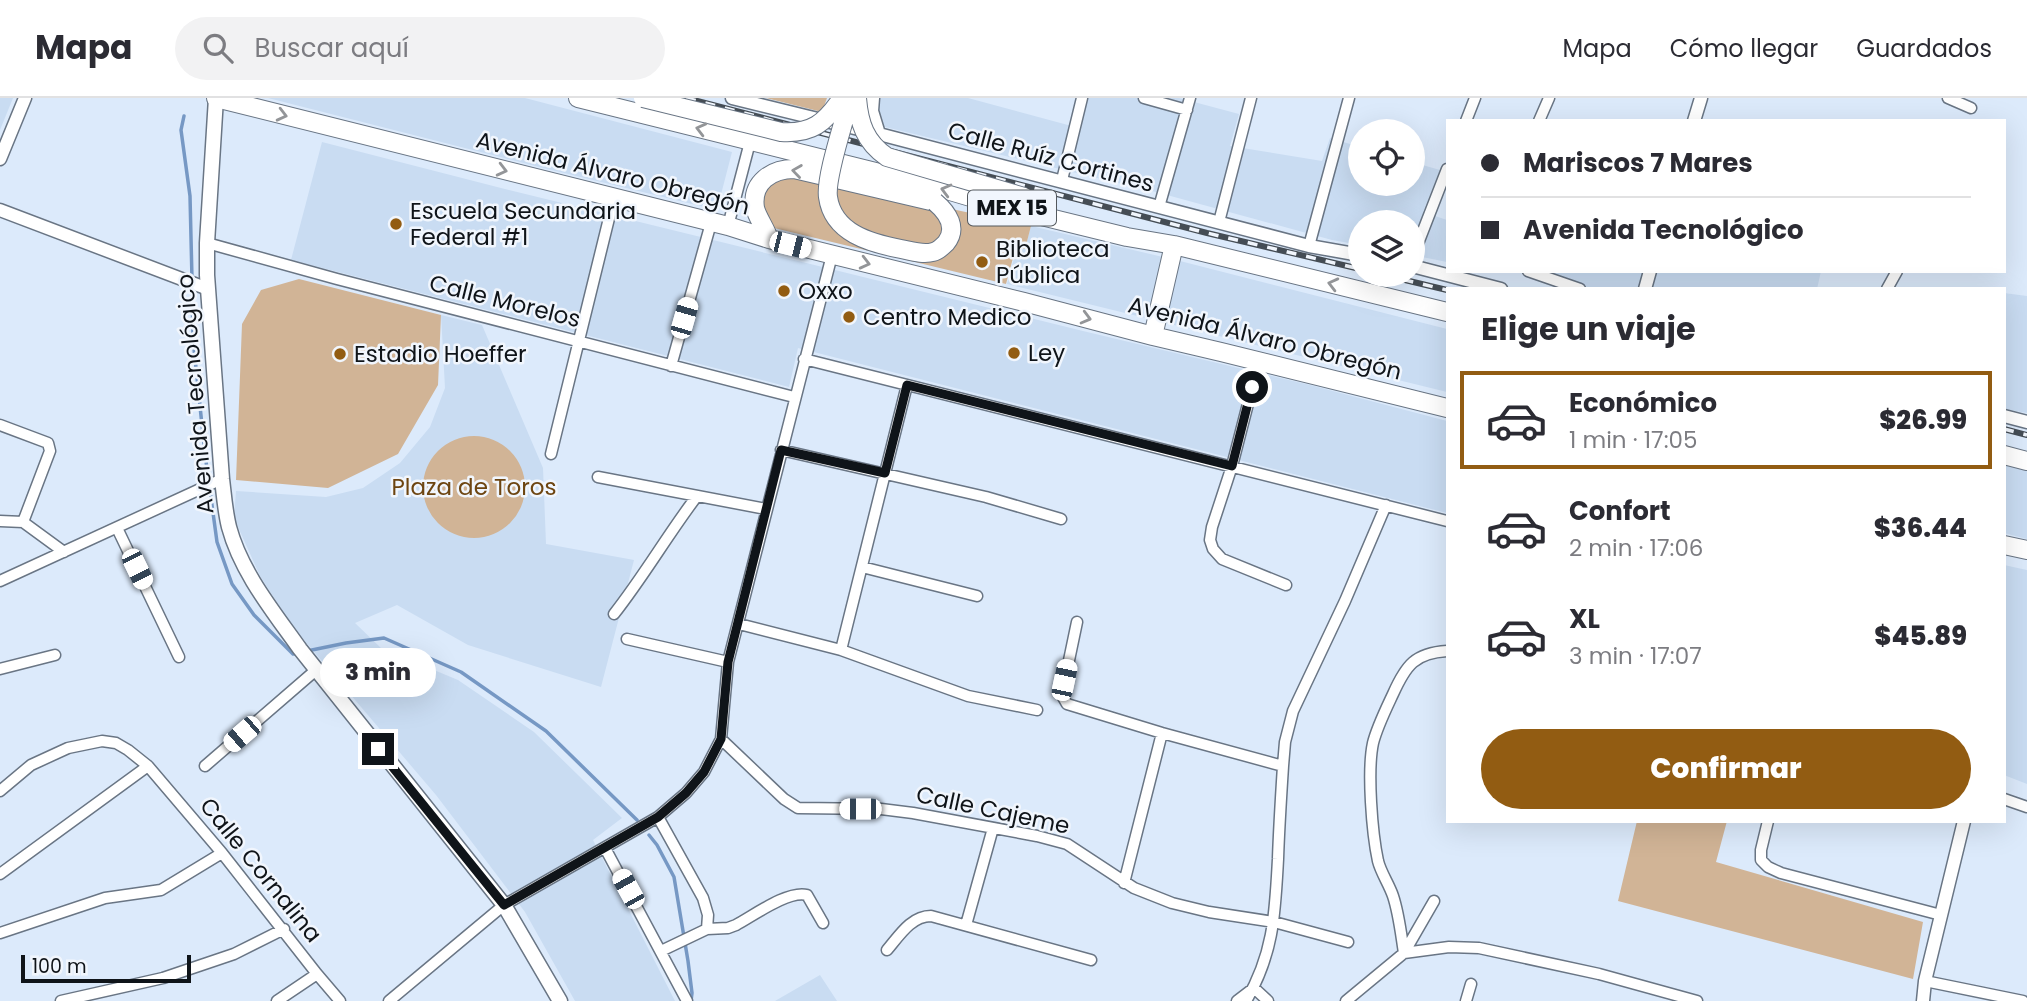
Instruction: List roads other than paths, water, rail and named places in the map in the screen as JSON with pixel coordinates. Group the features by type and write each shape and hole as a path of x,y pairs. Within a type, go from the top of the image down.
{"highway":[{"name":"Avenida Álvaro Obregón","path":"216,98 1153,337 1446,408"},
{"name":"MEX 15","path":"578,98 940,188 1001,206 1446,312"},
{"path":"642,98 780,132 796,133 818,125 842,98"},
{"path":"769,239 755,206 758,185 774,172 794,169 935,202 951,221 949,239 934,252 923,253 880,245 862,238 839,223 830,210 827,193 850,98"},
{"path":"857,98 864,131 877,150 887,156 1091,219 1120,231 1127,237"},
{"path":"1153,337 1174,245"},
{"path":"2006,456 2027,461"},
{"path":"2006,545 2027,550"}],"main road":[{"name":"Avenida Tecnológico","path":"216,98 207,243 208,289 222,479 230,530 243,562 270,607 316,670 504,905 560,1001"}],"street":[{"path":"0,159 6,128 25,98"},
{"name":"Calle Ruíz Cortines","path":"735,98 1062,180 1309,246 1348,253"},
{"path":"873,98 872,111 879,134"},
{"path":"1062,180 1082,98"},
{"path":"1144,98 1187,110"},
{"path":"1159,207 1190,98"},
{"path":"1219,222 1251,98"},
{"path":"1309,246 1349,98"},
{"path":"1467,119 1475,98"},
{"path":"1540,119 1549,98"},
{"path":"1696,119 1701,98"},
{"path":"1948,98 1971,108"},
{"path":"671,366 750,142"},
{"path":"1425,226 1446,172"},
{"path":"551,454 614,198"},
{"path":"0,210 208,289"},
{"name":"Calle Morelos","path":"207,243 794,397"},
{"path":"389,1001 504,905 658,817 686,793 704,772 721,739 728,662 832,255"},
{"path":"1425,269 1490,287"},
{"path":"1534,273 1574,287"},
{"path":"804,359 1446,521"},
{"path":"1259,361 1210,540 1213,549 1222,559 1286,585"},
{"path":"841,650 907,385"},
{"path":"2006,417 2027,422"},
{"path":"0,425 50,446 23,522"},
{"path":"781,450 986,497 1061,519"},
{"path":"598,477 766,509"},
{"path":"0,581 222,479"},
{"path":"614,614 697,496"},
{"path":"1246,1001 1254,988 1274,922 1285,741 1293,711 1345,601 1386,505"},
{"path":"0,521 23,522 64,552"},
{"path":"117,528 179,657"},
{"path":"862,567 977,596"},
{"path":"1077,622 1063,689 1067,705 1283,766"},
{"path":"739,624 841,650 968,696 1037,710"},
{"path":"627,639 728,662"},
{"path":"1404,953 1398,915 1389,885 1379,865 1374,842 1371,778 1373,743 1405,670 1418,657 1431,652 1446,651"},
{"path":"0,669 55,655"},
{"path":"205,766 316,670"},
{"path":"1124,883 1162,733"},
{"name":"Calle Cajeme","path":"721,739 784,799 798,808 881,809 1037,836 1066,844 1124,883 1172,903 1274,922 1348,942"},
{"name":"Calle Cornalina","path":"0,791 31,765 58,752 102,741 116,743 128,750 148,766 222,853 340,1001"},
{"path":"0,874 148,766"},
{"path":"2006,800 2027,807"},
{"path":"658,817 703,898 708,915 707,929"},
{"path":"1768,823 1761,860 1768,867 1781,873 1941,915"},
{"path":"1923,1001 1924,981 1964,823"},
{"path":"966,925 993,828"},
{"path":"605,848 687,1001"},
{"path":"0,933 104,898 161,890 222,853"},
{"path":"661,951 707,929 728,928 783,899 801,894 807,895 823,923"},
{"path":"1346,1001 1404,953 1434,901"},
{"path":"887,950 910,924 923,916 931,916 1091,960"},
{"path":"61,1001 163,978 234,954 284,929"},
{"path":"1404,953 1449,947 1479,948 1599,974 1697,1001"},
{"path":"277,1001 317,974"},
{"path":"1924,981 2023,1001"},
{"path":"1466,1001 1471,984"},
{"path":"1237,1001 1254,988"},
{"path":"1254,988 1268,1001"}],"waterway":[{"path":"184,116 181,130 190,196 192,279"},
{"path":"192,286 193,339 217,542 232,584 254,615 293,654 300,653"},
{"path":"307,651 384,638 461,672 546,731 637,820"},
{"path":"649,835 674,877 688,961 691,1001"}],"railway":[{"path":"686,98 1207,233 1348,266"},
{"path":"1425,285 1446,290"},
{"path":"2006,430 2027,435"}],"place":[{"name":"Escuela Secundaria Federal #1","path":"396,224"},
{"name":"Biblioteca Pública","path":"982,262"},
{"name":"Oxxo","path":"784,291"},
{"name":"Centro Medico","path":"849,317"},
{"name":"Ley","path":"1014,353"},
{"name":"Estadio Hoeffer","path":"340,354"}],"park label":[{"name":"Plaza de Toros","path":"474,487"}]}
